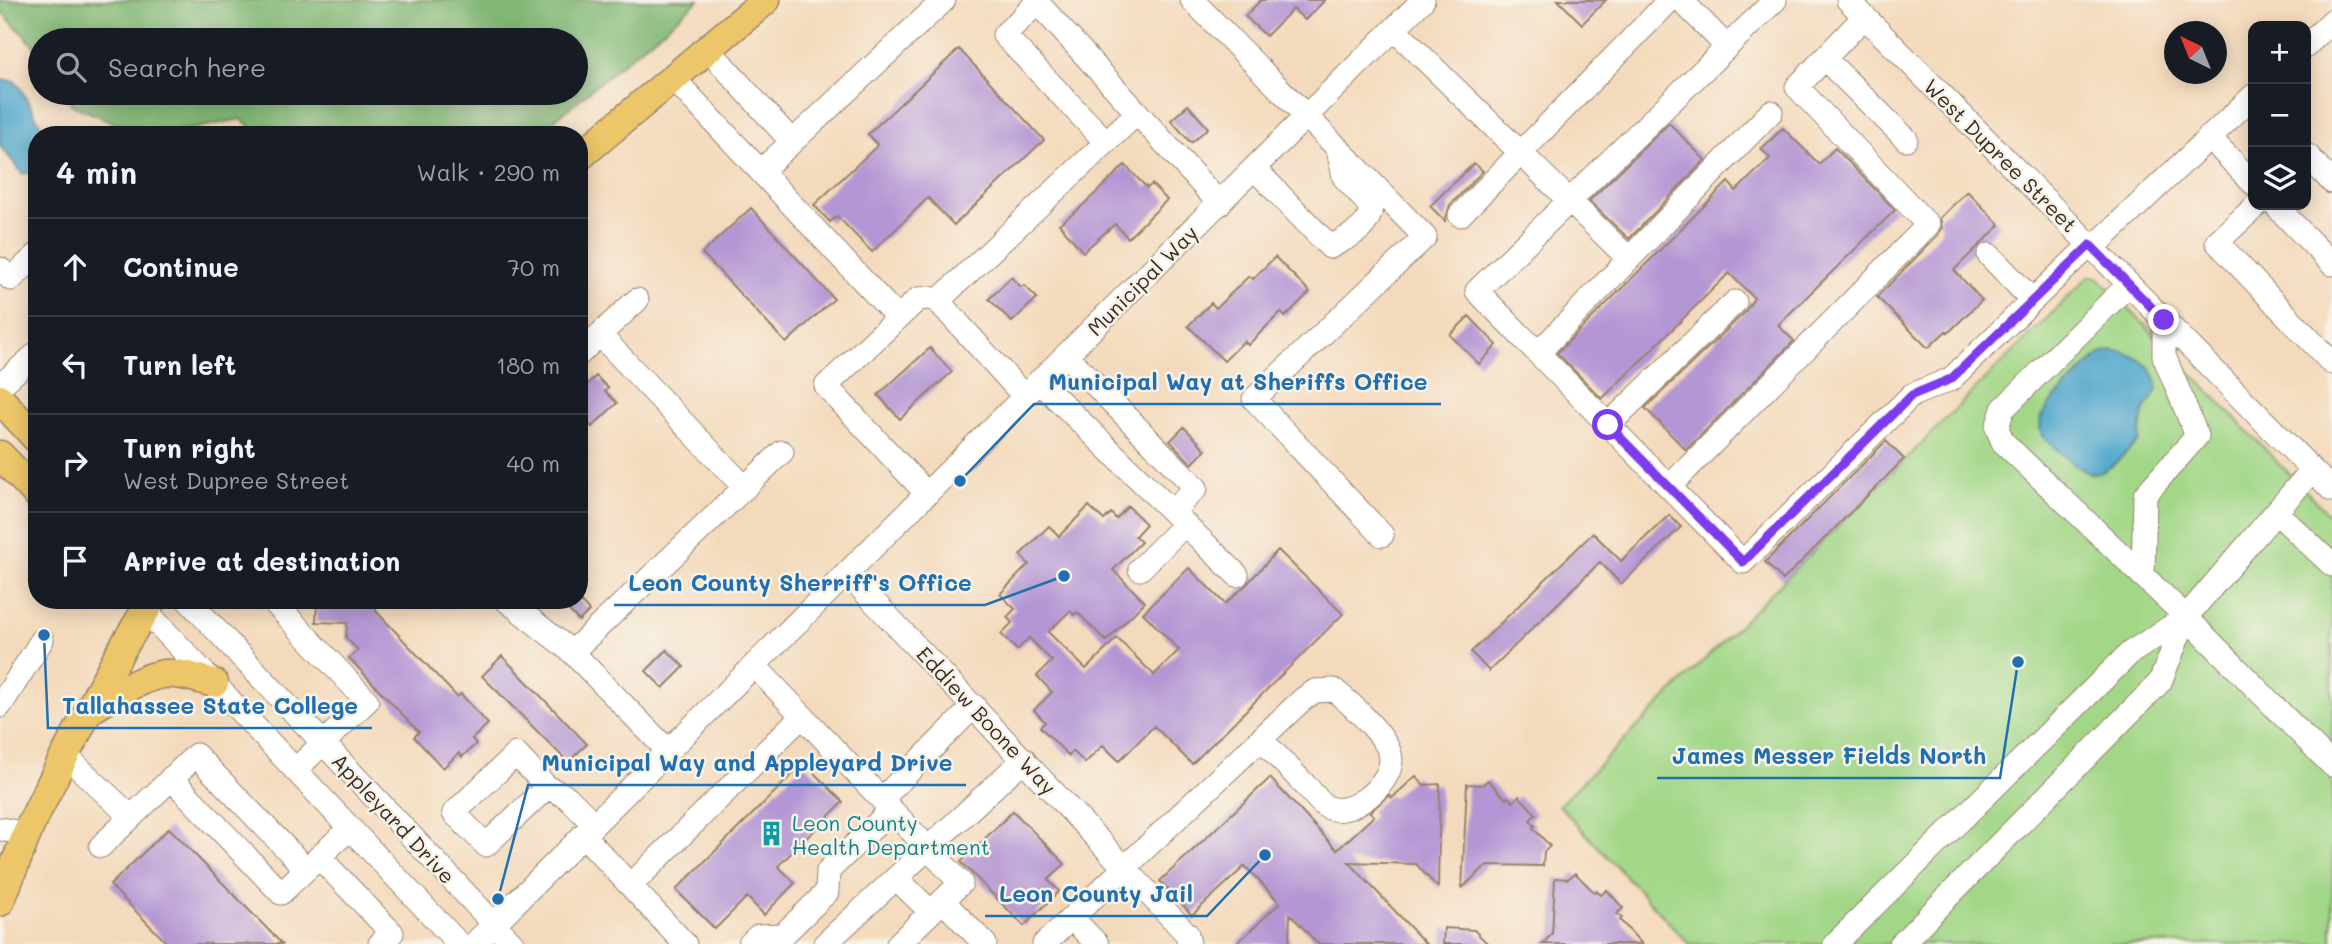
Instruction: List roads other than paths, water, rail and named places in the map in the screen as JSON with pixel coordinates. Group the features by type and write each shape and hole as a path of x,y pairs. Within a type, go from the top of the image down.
{"main road":[{"path":"588,149 766,0"},
{"path":"0,400 28,430"},
{"path":"0,454 28,484"},
{"path":"0,902 13,832 65,755 142,609"},
{"path":"89,710 136,684 163,674 183,675 214,683"}],"street":[{"path":"761,171 944,0"},
{"path":"1192,0 1338,147 1366,188 1425,237 1254,400 1382,535"},
{"name":"Municipal Way","path":"474,944 1423,0"},
{"path":"1460,215 1670,0"},
{"path":"1681,0 1727,47"},
{"name":"West Dupree Street","path":"1848,0 2332,490"},
{"path":"1106,142 1004,35 1036,1 1220,204"},
{"path":"1767,3 1727,47 1476,290 1743,562 1912,395 1951,379 2032,300 2248,101"},
{"path":"1669,487 1928,225 1797,87 1864,17"},
{"path":"2311,41 2332,21"},
{"path":"1394,29 1629,259"},
{"path":"708,49 792,142"},
{"path":"1825,59 1906,139"},
{"path":"673,78 898,318"},
{"path":"1538,353 1772,112"},
{"path":"938,301 1137,113"},
{"path":"2209,137 2248,178"},
{"path":"2311,159 2332,182"},
{"path":"1254,168 1330,247 1359,230 1369,220 1371,207 1366,188"},
{"path":"2252,210 2217,242 2332,363"},
{"path":"2280,210 2332,264"},
{"path":"1989,255 2032,300"},
{"path":"0,269 10,279 28,263"},
{"path":"2129,284 2003,409 1997,428 2003,442 2186,617 2332,765"},
{"path":"927,494 826,386 918,299 930,298 938,301 1032,389 1179,518 1237,575"},
{"path":"588,346 637,300"},
{"path":"1608,425 1735,302"},
{"path":"2143,575 2146,495 2197,436 2164,356 2164,320"},
{"path":"600,335 745,488"},
{"path":"1066,355 1196,488 1179,518 1140,569"},
{"path":"0,386 28,361"},
{"path":"572,652 782,452"},
{"path":"1835,944 2130,653 2186,617 2312,470"},
{"path":"2276,512 2332,565"},
{"name":"Eddiew Boone Way","path":"847,573 1126,866 1187,934 1189,944"},
{"name":"Appleyard Drive","path":"148,609 214,683 459,944"},
{"name":"Appleyard Drive","path":"196,609 513,944"},
{"path":"280,609 367,701 295,770"},
{"path":"517,609 572,652 668,751"},
{"path":"1901,944 2160,682 2186,617"},
{"path":"1,702 42,640"},
{"path":"754,665 961,883 898,944"},
{"path":"1044,944 1303,699 1315,691 1334,690 1346,700 1382,738 1391,759 1386,778 1357,806 1341,810 1325,806 1261,739"},
{"path":"750,944 758,936 783,934 827,892 828,871 974,706"},
{"path":"631,885 802,716"},
{"path":"65,755 131,817"},
{"path":"101,846 195,755 392,933 380,944"},
{"path":"825,944 1024,759"},
{"path":"171,778 281,893 350,828"},
{"path":"547,787 567,797 631,885 685,944"},
{"path":"896,878 985,944"},
{"path":"1072,918 1097,944"}],"water":[{"path":"0,81 14,81 20,87 41,126 28,126 28,173 23,174 0,146"},
{"path":"2122,351 2150,368 2157,382 2157,390 2143,413 2139,441 2112,466 2100,473 2088,473 2066,458 2042,436 2041,416 2053,400 2100,354"}],"place":[{"name":"Municipal Way at Sheriffs Office","path":"960,481"},
{"name":"Leon County Sherriff's Office","path":"1064,576"},
{"name":"Tallahassee State College","path":"44,635"},
{"name":"James Messer Fields North","path":"2018,662"},
{"name":"Leon County Health Department","path":"772,834"},
{"name":"Leon County Jail","path":"1265,855"},
{"name":"Municipal Way and Appleyard Drive","path":"498,899"}]}
